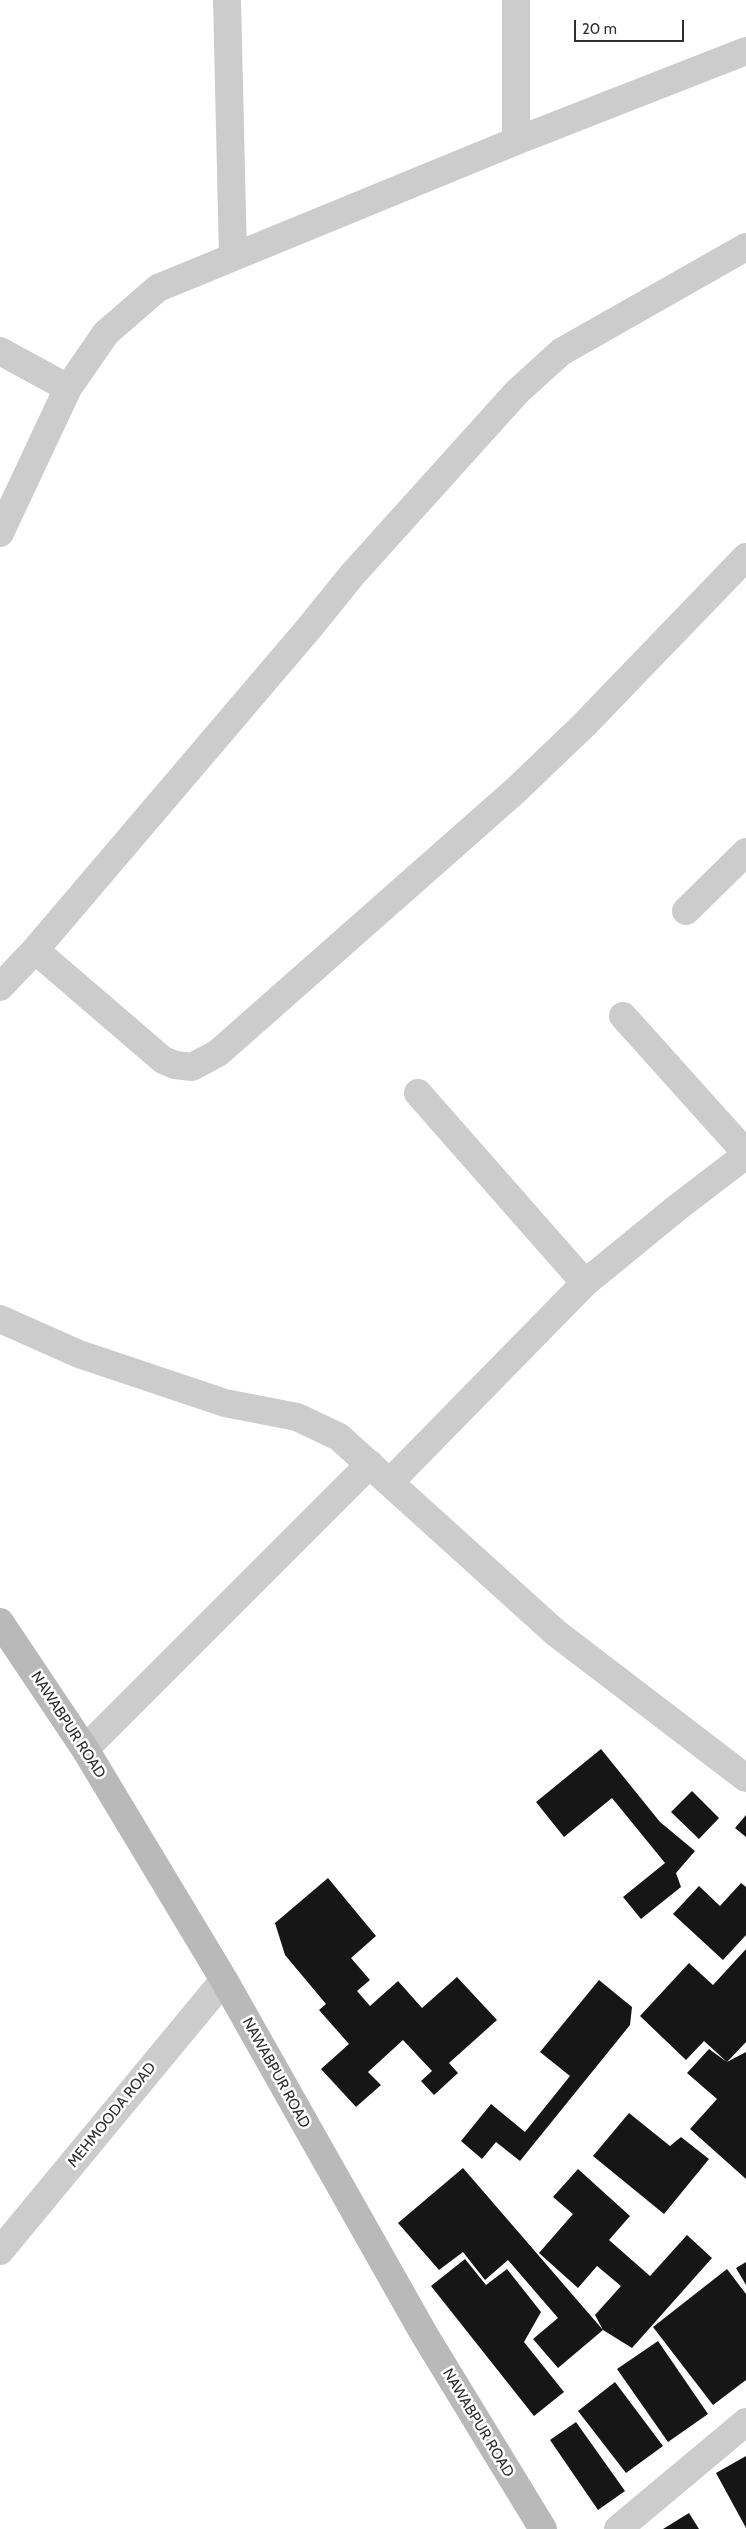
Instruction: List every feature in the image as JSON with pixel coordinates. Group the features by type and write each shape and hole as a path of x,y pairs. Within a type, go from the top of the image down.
{"street":[{"path":"227,0 233,257"},
{"path":"516,0 516,140"},
{"path":"0,533 68,388 106,334 158,288 516,140 746,51"},
{"path":"0,987 35,950 352,575 517,392 560,352 746,247"},
{"path":"0,351 68,388"},
{"path":"35,950 163,1060 175,1065 192,1067 218,1053 515,791 584,725 746,557"},
{"path":"686,911 746,852"},
{"path":"390,1482 585,1283 746,1154 624,1016"},
{"path":"418,1092 585,1283"},
{"path":"0,1319 79,1354 216,1400 297,1418 339,1437 556,1633 741,1767"},
{"path":"85,1749 370,1464"},
{"name":"NAWABPUR ROAD","path":"0,1622 85,1749 224,1980 424,2334 543,2529"},
{"name":"MEHMOODA ROAD","path":"0,2251 224,1980"},
{"path":"618,2529 746,2422"}],"building":[{"path":"601,1749 660,1822 695,1851 676,1873 681,1887 641,1919 623,1897 665,1863 612,1798 564,1837 536,1802"},
{"path":"692,1791 719,1818 699,1839 671,1812"},
{"path":"746,1815 746,1837 735,1828"},
{"path":"328,1878 376,1936 351,1958 370,1980 357,1991 370,2006 398,1981 422,2008 457,1977 497,2020 449,2063 458,2073 434,2095 421,2081 432,2071 403,2040 368,2072 381,2085 356,2107 321,2069 349,2044 319,2010 326,2004 285,1955 275,1923"},
{"path":"741,1883 746,1887 746,1935 723,1960 673,1914 699,1886 720,1906"},
{"path":"746,1949 746,2042 727,2062 704,2041 686,2060 640,2016 689,1963 713,1985"},
{"path":"599,1980 632,2007 630,2025 520,2161 496,2142 482,2159 461,2141 491,2104 525,2132 570,2076 540,2052"},
{"path":"709,2049 727,2062 746,2052 746,2179 690,2129 717,2099 687,2073"},
{"path":"629,2113 670,2146 681,2137 709,2159 664,2214 593,2156"},
{"path":"463,2168 603,2330 558,2368 533,2339 558,2318 508,2260 485,2280 463,2252 439,2270 398,2223"},
{"path":"578,2169 630,2216 609,2240 650,2276 687,2235 712,2258 632,2348 603,2330 595,2315 621,2286 597,2266 578,2288 539,2253 573,2214 553,2197"},
{"path":"465,2259 486,2285 507,2269 541,2312 524,2342 564,2392 534,2416 431,2286"},
{"path":"746,2262 746,2285 736,2268"},
{"path":"727,2269 746,2294 746,2380 713,2405 653,2327"},
{"path":"658,2341 708,2414 668,2442 617,2369"},
{"path":"615,2382 663,2446 626,2473 578,2411"},
{"path":"576,2422 625,2491 598,2510 550,2440"},
{"path":"746,2456 746,2528 716,2473"},
{"path":"689,2513 699,2529 663,2529"}]}
